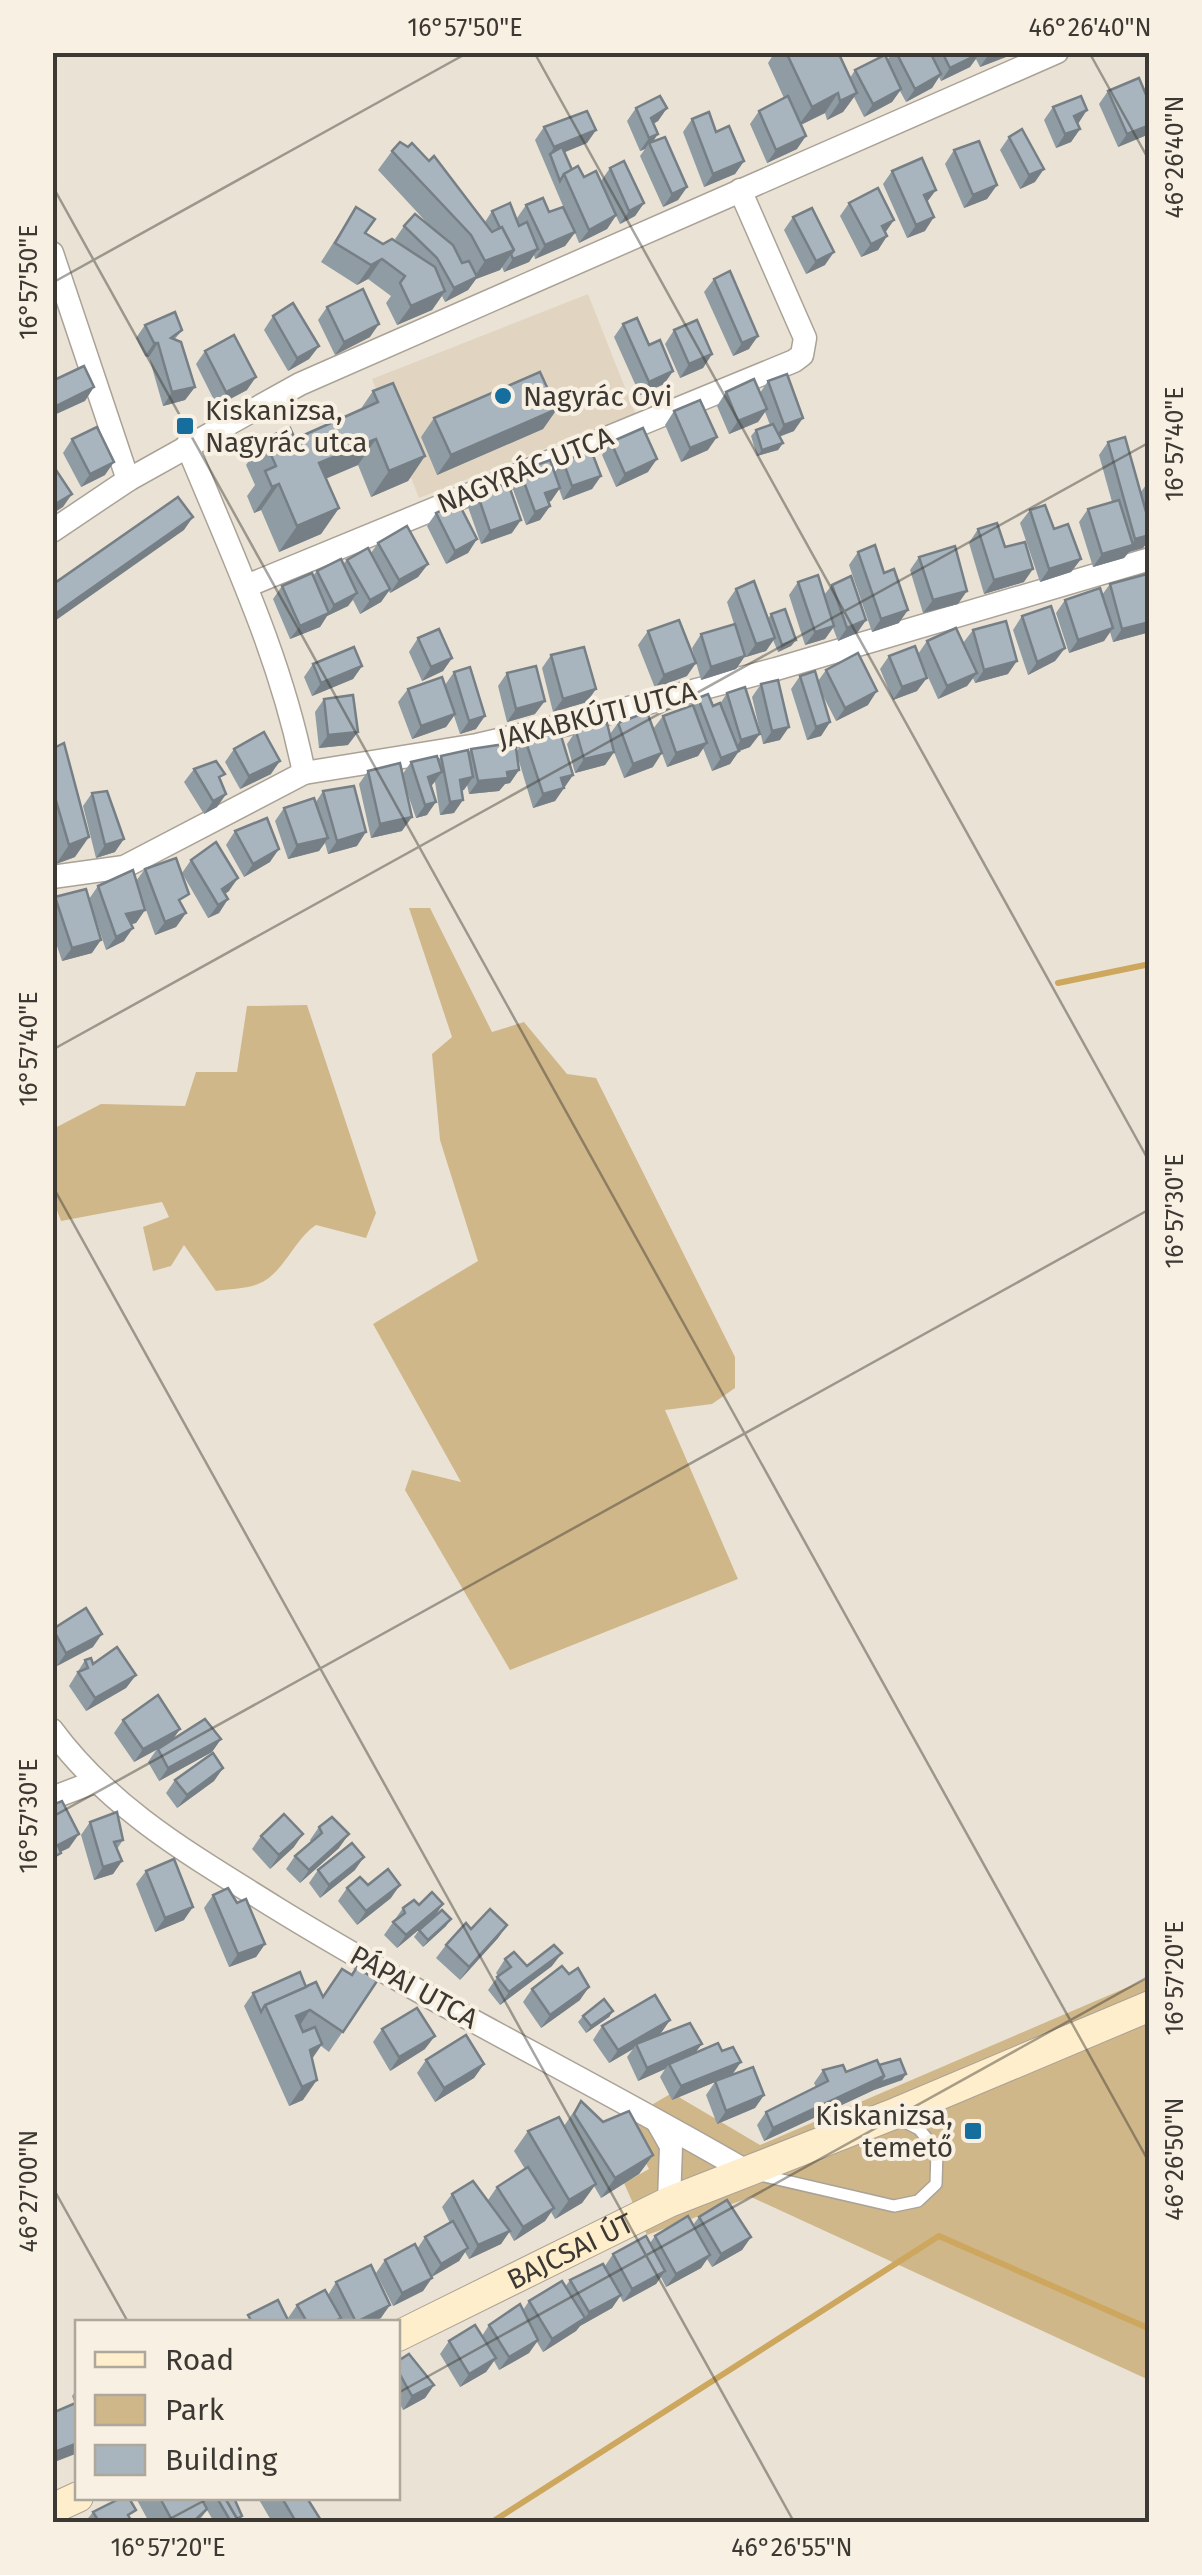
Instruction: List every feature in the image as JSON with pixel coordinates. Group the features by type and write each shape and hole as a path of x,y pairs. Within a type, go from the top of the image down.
{"main road":[{"name":"BAJCSAI ÚT","path":"400,2335 669,2202 891,2115 1150,2006"},
{"path":"52,2509 75,2498"}],"street":[{"path":"52,531 187,445 318,376 1057,52"},
{"name":"NAGYRÁC UTCA","path":"249,586 802,355 805,338 740,190"},
{"path":"52,253 128,480"},
{"path":"187,445 249,586 292,708 304,773"},
{"name":"JAKABKÚTI UTCA","path":"52,877 124,867 304,773 477,745 568,724 776,669 1150,560"},
{"name":"PÁPAI UTCA","path":"52,1730 94,1782 182,1849 328,1940 746,2172"},
{"path":"52,1798 94,1782"},
{"path":"652,2117 672,2146 669,2202"}],"lane":[{"path":"746,2172 894,2206 918,2201 936,2184 937,2151 919,2129 891,2115"}],"shaded area":[{"name":"Nagyrác Ovi","path":"588,294 635,413 419,498 372,379"}],"green space":[{"path":"409,908 430,908 492,1032 524,1022 567,1074 596,1078 735,1357 735,1388 712,1404 665,1410 738,1579 510,1670 405,1490 412,1470 461,1482 373,1324 478,1261 440,1140 432,1054 452,1037"},
{"path":"307,1005 376,1213 366,1238 316,1225 267,1279 248,1287 216,1291 184,1245 171,1266 153,1271 143,1227 169,1217 162,1202 61,1221 53,1200 53,1129 101,1104 185,1106 196,1072 237,1072 247,1006"},
{"path":"1149,1978 1149,2380 751,2197 647,2235 624,2183 649,2169 624,2121 672,2093 760,2145"}],"building":[{"path":"786,52 838,52 857,93 840,101 838,93 812,107"},
{"path":"896,52 930,52 941,74 915,89"},
{"path":"942,52 978,52 979,54 950,68"},
{"path":"885,55 901,89 873,104 855,70"},
{"path":"1139,78 1150,104 1150,125 1127,134 1108,91"},
{"path":"660,96 667,108 651,118 658,134 649,138 636,108"},
{"path":"788,96 806,136 776,150 759,111"},
{"path":"1081,96 1087,110 1074,116 1080,129 1065,134 1053,107"},
{"path":"587,111 596,130 554,147 544,127"},
{"path":"709,112 716,132 729,126 744,161 713,174 692,119"},
{"path":"1022,129 1044,169 1029,175 1009,137"},
{"path":"665,137 687,187 672,194 649,143"},
{"path":"979,141 997,185 973,195 954,150"},
{"path":"400,142 408,147 412,143 429,161 434,156 492,232 502,227 514,250 485,261 471,235 392,151"},
{"path":"562,147 572,170 560,181 550,154"},
{"path":"922,158 936,190 924,195 934,217 916,225 892,171"},
{"path":"624,161 644,203 629,211 610,168"},
{"path":"578,166 584,177 596,171 616,215 589,230 564,174"},
{"path":"878,188 894,220 882,226 887,236 871,244 849,203"},
{"path":"543,198 549,212 563,207 575,232 545,245 526,205"},
{"path":"510,203 519,226 527,222 538,249 513,259 514,250 492,211"},
{"path":"356,207 375,219 365,233 383,244 392,239 435,267 445,291 411,306 400,283 405,276 382,259 371,265 335,243"},
{"path":"812,208 834,252 816,261 793,217"},
{"path":"415,214 453,245 462,263 469,261 477,277 454,288 437,258 404,226"},
{"path":"730,271 758,336 742,343 714,279"},
{"path":"363,289 379,324 344,342 327,307"},
{"path":"293,303 319,346 297,358 273,316"},
{"path":"175,312 182,330 171,338 181,342 195,387 172,392 158,343 154,343 145,325"},
{"path":"637,318 649,345 660,340 673,371 649,382 623,324"},
{"path":"697,320 712,354 689,364 674,330"},
{"path":"234,335 256,377 226,392 205,351"},
{"path":"84,366 94,387 52,408 52,381"},
{"path":"540,372 557,409 451,455 434,418"},
{"path":"787,374 803,418 784,425 768,381"},
{"path":"754,379 767,409 738,421 726,392"},
{"path":"393,383 425,456 389,471 376,439 319,463 339,508 297,526 279,484 272,487 265,471 276,466 264,439 290,428 295,439 378,402 373,391"},
{"path":"700,400 717,437 690,448 674,411"},
{"path":"773,424 783,443 762,450 756,430"},
{"path":"97,427 114,462 90,474 72,439"},
{"path":"643,428 657,459 625,474 611,442"},
{"path":"1125,437 1150,526 1150,535 1135,539 1108,442"},
{"path":"591,450 601,476 572,486 563,461"},
{"path":"550,460 560,488 545,493 550,506 535,512 520,471"},
{"path":"52,464 72,494 52,506"},
{"path":"508,483 521,520 490,531 477,493"},
{"path":"178,497 193,517 52,616 52,585"},
{"path":"1119,500 1133,545 1102,554 1088,509"},
{"path":"458,502 477,539 455,551 436,513"},
{"path":"1045,505 1054,529 1068,524 1081,559 1049,569 1030,510"},
{"path":"997,523 1005,547 1025,542 1033,569 994,580 978,529"},
{"path":"407,526 428,564 399,580 378,543"},
{"path":"875,545 884,573 894,569 908,610 881,619 858,552"},
{"path":"955,546 967,591 933,600 919,557"},
{"path":"368,548 390,589 370,600 347,560"},
{"path":"341,559 357,593 334,605 317,571"},
{"path":"312,573 329,613 300,626 282,586"},
{"path":"1147,574 1150,622 1122,629 1110,584"},
{"path":"818,575 834,626 815,632 798,582"},
{"path":"851,576 866,620 847,628 832,585"},
{"path":"754,581 775,638 756,644 736,589"},
{"path":"1100,588 1113,628 1078,640 1065,600"},
{"path":"1051,606 1065,648 1037,662 1022,616"},
{"path":"785,609 796,640 782,645 771,614"},
{"path":"679,620 696,663 664,675 648,631"},
{"path":"1006,621 1017,661 984,670 973,630"},
{"path":"735,624 745,656 711,667 701,634"},
{"path":"956,628 977,673 947,686 927,641"},
{"path":"439,629 452,658 431,667 418,638"},
{"path":"915,646 927,678 902,687 889,656"},
{"path":"354,647 362,666 321,683 313,664"},
{"path":"584,647 596,689 563,699 551,655"},
{"path":"858,653 877,691 845,708 826,670"},
{"path":"536,666 545,701 516,709 507,673"},
{"path":"470,667 485,716 469,721 454,672"},
{"path":"815,671 830,722 816,727 800,676"},
{"path":"442,677 455,714 421,726 408,689"},
{"path":"778,680 789,727 772,731 761,684"},
{"path":"745,687 760,734 741,740 727,693"},
{"path":"708,694 713,706 720,703 739,751 721,758 698,698"},
{"path":"353,695 358,732 328,735 324,699"},
{"path":"693,705 707,743 676,753 663,716"},
{"path":"647,712 662,753 633,764 618,723"},
{"path":"607,723 614,752 584,759 576,731"},
{"path":"559,729 573,775 561,778 564,788 543,794 525,739"},
{"path":"264,732 280,761 249,776 234,749"},
{"path":"64,743 89,837 69,845 52,787 52,749"},
{"path":"505,744 507,749 516,748 519,770 507,772 508,778 478,781 471,749"},
{"path":"468,750 473,777 460,780 463,800 450,802 441,756"},
{"path":"437,756 442,772 428,777 436,802 425,805 411,762"},
{"path":"216,761 225,774 219,777 226,794 213,801 194,769"},
{"path":"400,763 412,817 380,824 368,771"},
{"path":"354,786 366,832 337,841 323,791"},
{"path":"107,791 124,839 105,845 92,793"},
{"path":"314,798 328,838 297,845 284,808"},
{"path":"267,818 279,849 253,864 235,831"},
{"path":"216,842 238,878 222,889 228,899 218,905 191,860"},
{"path":"176,858 189,894 179,900 186,913 165,922 145,869"},
{"path":"133,870 145,910 126,914 133,928 116,937 98,886"},
{"path":"86,889 101,940 72,948 55,897"},
{"path":"86,1608 102,1634 66,1653 53,1629"},
{"path":"117,1647 136,1675 95,1698 78,1672 88,1668 85,1660 91,1658 93,1664"},
{"path":"158,1695 180,1729 143,1749 123,1720"},
{"path":"205,1719 221,1739 168,1768 158,1749"},
{"path":"213,1753 223,1768 187,1795 175,1780"},
{"path":"62,1801 79,1834 58,1845 61,1853 52,1858 52,1805"},
{"path":"117,1812 123,1840 114,1842 122,1861 103,1867 90,1822"},
{"path":"284,1814 303,1834 279,1855 261,1836"},
{"path":"332,1817 349,1834 309,1870 295,1856 322,1833 319,1827"},
{"path":"352,1843 364,1857 329,1885 318,1870"},
{"path":"174,1859 193,1907 165,1918 146,1871"},
{"path":"388,1869 400,1885 366,1911 347,1888 360,1877 368,1885"},
{"path":"228,1888 237,1903 246,1899 265,1944 238,1954 213,1895"},
{"path":"432,1892 443,1904 406,1935 393,1922 405,1913 403,1908 414,1900 419,1905"},
{"path":"490,1909 507,1925 469,1967 446,1945 466,1923 471,1929"},
{"path":"442,1910 451,1919 428,1940 419,1930"},
{"path":"554,1945 562,1953 509,1992 497,1977 511,1967 505,1959 514,1952 527,1966"},
{"path":"562,1966 569,1974 578,1968 589,1987 550,2015 532,1989"},
{"path":"357,1967 377,1981 343,2032 310,2010 296,2016 303,2032 315,2027 322,2044 310,2050 317,2080 302,2087 265,2005 316,1982 323,1997 342,1969 352,1975"},
{"path":"300,1972 306,1987 265,2005 261,2012 253,1993"},
{"path":"655,1995 670,2020 618,2050 602,2026"},
{"path":"604,1999 613,2011 591,2026 583,2016"},
{"path":"417,2008 435,2036 399,2057 382,2029"},
{"path":"690,2023 702,2044 647,2068 636,2044"},
{"path":"466,2035 484,2064 444,2088 426,2060"},
{"path":"718,2043 722,2051 733,2047 741,2062 681,2086 669,2064"},
{"path":"900,2059 906,2074 879,2083 884,2076 879,2065"},
{"path":"877,2060 884,2076 773,2128 766,2112 828,2081 823,2070 843,2065 846,2072"},
{"path":"753,2067 764,2095 726,2111 715,2081"},
{"path":"581,2101 603,2122 629,2111 653,2155 615,2178 574,2114"},
{"path":"559,2117 596,2184 569,2200 528,2131"},
{"path":"528,2167 554,2208 523,2227 497,2187"},
{"path":"473,2181 510,2231 478,2245 452,2194"},
{"path":"727,2200 751,2237 721,2254 699,2217"},
{"path":"688,2216 710,2255 676,2274 655,2236"},
{"path":"453,2221 468,2248 441,2264 425,2237"},
{"path":"646,2236 665,2271 632,2289 613,2254"},
{"path":"415,2244 432,2278 402,2293 385,2260"},
{"path":"603,2264 621,2295 589,2312 570,2280"},
{"path":"371,2265 390,2305 355,2320 336,2282"},
{"path":"562,2281 585,2318 552,2339 529,2301"},
{"path":"325,2290 341,2318 306,2320 297,2305"},
{"path":"278,2300 288,2320 251,2320 248,2315"},
{"path":"520,2304 538,2340 509,2357 489,2325"},
{"path":"475,2325 496,2358 469,2374 449,2341"},
{"path":"409,2354 434,2385 412,2396 400,2375 400,2360"},
{"path":"75,2403 75,2444 52,2453 52,2413"},
{"path":"117,2500 130,2500 136,2510 128,2515 132,2522 99,2522 93,2512"},
{"path":"161,2500 202,2500 207,2509 196,2522 173,2522"},
{"path":"218,2500 235,2500 242,2516 231,2522"},
{"path":"283,2500 308,2500 322,2522 296,2522"}],"waterway":[{"path":"1058,983 1150,964"},
{"path":"492,2522 939,2236 1150,2329"}],"place":[{"name":"Nagyrác Ovi","path":"503,396"},
{"name":"Kiskanizsa, Nagyrác utca","path":"185,426"},
{"name":"Kiskanizsa, temető","path":"973,2131"}]}
